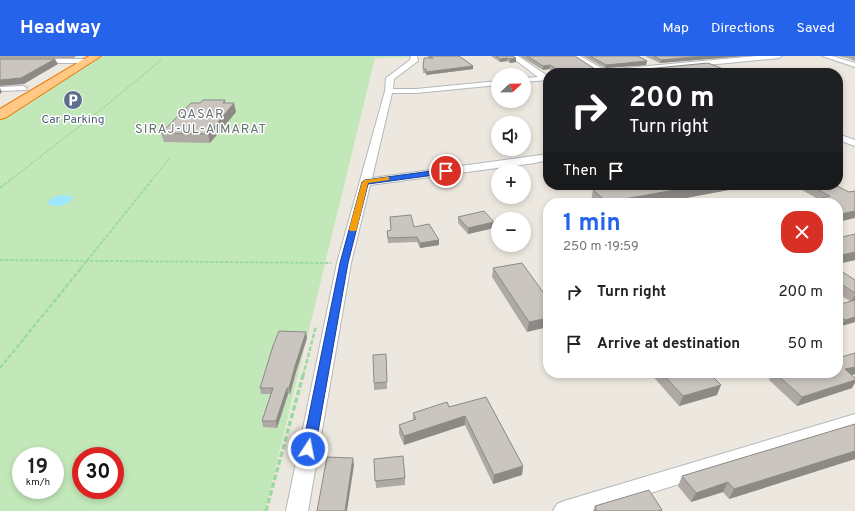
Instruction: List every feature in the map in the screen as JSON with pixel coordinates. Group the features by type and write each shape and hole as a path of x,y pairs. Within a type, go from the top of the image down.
{"highway":[{"path":"0,108 87,58"},
{"path":"0,115 87,58"}],"street":[{"path":"2,62 15,56"},
{"path":"296,511 344,263 389,91 390,78 414,61 414,56"},
{"path":"513,56 543,75"},
{"path":"575,56 595,68"},
{"path":"650,68 779,56"},
{"path":"825,56 855,65"},
{"path":"2,62 87,58"},
{"path":"648,62 659,67"},
{"path":"531,79 543,78"},
{"path":"389,91 416,91 491,84"},
{"path":"0,89 23,88"},
{"path":"843,138 855,143"},
{"path":"365,182 543,158"},
{"path":"564,511 855,421"}],"path":[{"path":"0,188 108,104 161,60"},
{"path":"0,368 169,159"},
{"path":"0,260 344,263"}],"green space":[{"path":"103,56 412,56 375,58 265,511 0,511 0,119"}],"water":[{"path":"60,195 71,196 73,198 68,203 61,206 48,204 50,199"}],"building":[{"path":"430,56 459,56 473,66 426,72 426,69 423,69 424,58 433,58"},
{"path":"496,56 513,56 516,58 500,59"},
{"path":"527,56 575,56 593,68 555,68 550,65 543,66"},
{"path":"590,56 638,56 647,61 606,65"},
{"path":"654,56 704,56 661,60"},
{"path":"0,59 55,59 21,78 0,80"},
{"path":"708,63 721,68 656,68"},
{"path":"203,100 225,100 223,103 234,103 208,134 161,133 191,103 200,103"},
{"path":"843,189 849,192 855,191 855,211 843,214 843,198 822,198 830,196 819,190"},
{"path":"593,190 675,190 630,198 602,198"},
{"path":"484,211 491,219 491,223 468,228 458,217"},
{"path":"411,215 414,227 429,224 439,240 420,243 417,237 388,238 387,231 391,230 390,217"},
{"path":"855,234 855,252 843,255 843,237"},
{"path":"522,263 543,292 543,319 529,322 493,268"},
{"path":"843,272 855,280 855,293 843,285"},
{"path":"855,300 855,317 845,320 843,319 843,304"},
{"path":"279,331 306,332 289,388 287,388 276,421 262,421 273,388 260,388"},
{"path":"855,353 855,367 845,369 855,378 855,380 802,397 781,378 843,378 843,357"},
{"path":"386,354 387,382 374,383 373,355"},
{"path":"667,378 714,378 721,385 683,396"},
{"path":"486,397 523,466 494,475 465,416 404,436 399,425 416,419 413,413 447,402 449,407"},
{"path":"855,424 855,451 734,489 728,482 696,493 682,476"},
{"path":"403,456 405,478 375,481 374,459"},
{"path":"327,457 353,458 345,511 317,511"},
{"path":"649,490 662,510 597,511 595,506"}],"slow traffic":[{"path":"353,229 365,182 387,179"}],"place":[{"name":"Car Parking","path":"73,100"}],"district":[{"name":"QASAR SIRAJ-UL-AIMARAT","path":"201,122"}],"route":[{"path":"308,449 344,263 365,182 446,171"}]}
